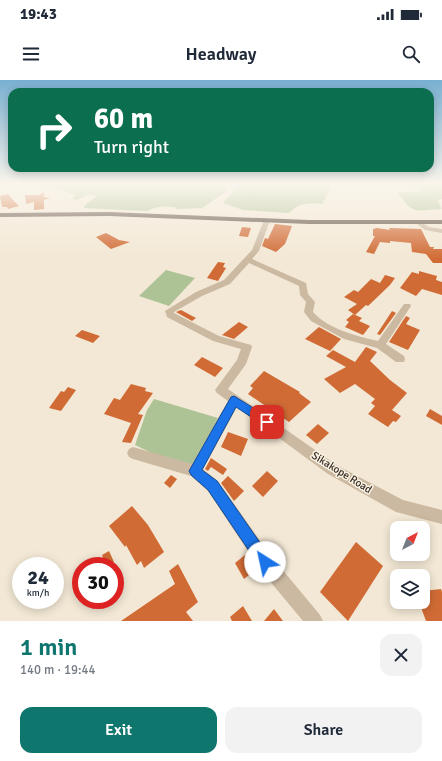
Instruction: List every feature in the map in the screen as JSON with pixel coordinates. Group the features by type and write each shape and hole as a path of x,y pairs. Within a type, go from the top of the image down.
{"highway":[{"path":"0,215 109,214 266,220 419,223 442,222"}],"street":[{"name":"Sikakope Road","path":"266,220 255,251 227,282 199,294 170,311 170,315 216,339 247,348 242,361 221,390 234,400 333,470 401,507 442,517"},
{"path":"419,223 427,229 442,231"},
{"path":"248,260 303,285 304,295 311,302 308,312 314,319 347,337 380,345 400,358"},
{"path":"380,345 406,306"},
{"path":"195,471 234,400"},
{"path":"133,453 195,471 212,486 265,562 314,621"}],"green space":[{"path":"89,208 153,208 147,211"},
{"path":"238,208 295,208 289,213 243,210"},
{"path":"412,208 442,209 421,210"},
{"path":"166,270 195,278 169,306 139,296"},
{"path":"154,399 218,418 196,465 164,459 135,445 147,410"}],"building":[{"path":"34,208 44,208 44,209 34,210"},
{"path":"275,224 292,226 285,244 276,252 262,246 265,238 268,239"},
{"path":"242,227 251,228 248,237 239,236"},
{"path":"377,228 390,230 389,228 421,229 430,247 434,247 433,249 442,249 442,263 433,263 426,254 412,252 411,243 390,241 390,243 380,242 374,254 366,252 375,236 373,236 373,229"},
{"path":"106,233 119,240 130,242 111,249 96,237"},
{"path":"218,262 225,263 223,267 226,268 218,281 207,278"},
{"path":"419,271 437,276 436,280 442,282 442,295 422,289 416,296 400,288 412,272 419,274"},
{"path":"385,275 395,278 390,285 368,306 366,305 355,315 348,310 357,304 344,297 354,290 358,292 371,279 380,283"},
{"path":"181,310 196,318 192,321 176,312"},
{"path":"392,311 396,313 380,335 377,334"},
{"path":"353,314 362,318 359,321 370,326 363,335 345,327 349,322 346,320"},
{"path":"406,316 410,318 406,324 420,330 408,350 389,342"},
{"path":"239,322 248,327 234,339 222,335"},
{"path":"319,327 341,339 330,351 305,339"},
{"path":"82,330 100,336 93,343 75,336"},
{"path":"366,347 377,352 370,361 390,380 407,393 392,410 401,416 396,422 393,421 388,427 368,414 375,406 371,403 375,399 355,384 340,393 324,379 346,367 326,356 333,350 355,362"},
{"path":"202,357 223,368 215,377 194,365"},
{"path":"264,371 300,392 299,393 311,402 289,422 248,394 253,388 250,386"},
{"path":"131,384 146,388 145,391 153,393 138,414 143,415 131,443 122,442 131,423 104,414 114,398 120,400"},
{"path":"68,387 76,390 61,411 49,408 61,391 64,392"},
{"path":"430,409 442,416 442,425 426,416"},
{"path":"318,424 329,433 317,444 306,435"},
{"path":"228,432 248,439 241,456 221,447"},
{"path":"211,458 227,469 223,475 211,467 208,471 205,469"},
{"path":"267,471 278,481 263,497 252,486"},
{"path":"171,475 177,479 170,488 164,483"},
{"path":"228,476 244,491 234,501 221,483"},
{"path":"132,506 148,525 164,552 144,568 141,561 137,565 126,545 125,547 109,526"},
{"path":"356,542 383,566 348,621 320,592"},
{"path":"109,551 112,557 103,557 102,555"},
{"path":"245,555 254,571 244,579 235,563"},
{"path":"178,564 198,602 186,612 193,621 121,621 175,584 169,571"},
{"path":"441,589 442,621 426,621 422,609 430,609 430,590"},
{"path":"243,606 252,621 232,621 230,617"},
{"path":"274,609 283,621 264,621"}],"route":[{"path":"265,562 212,486 195,471 234,400 267,422"}]}
